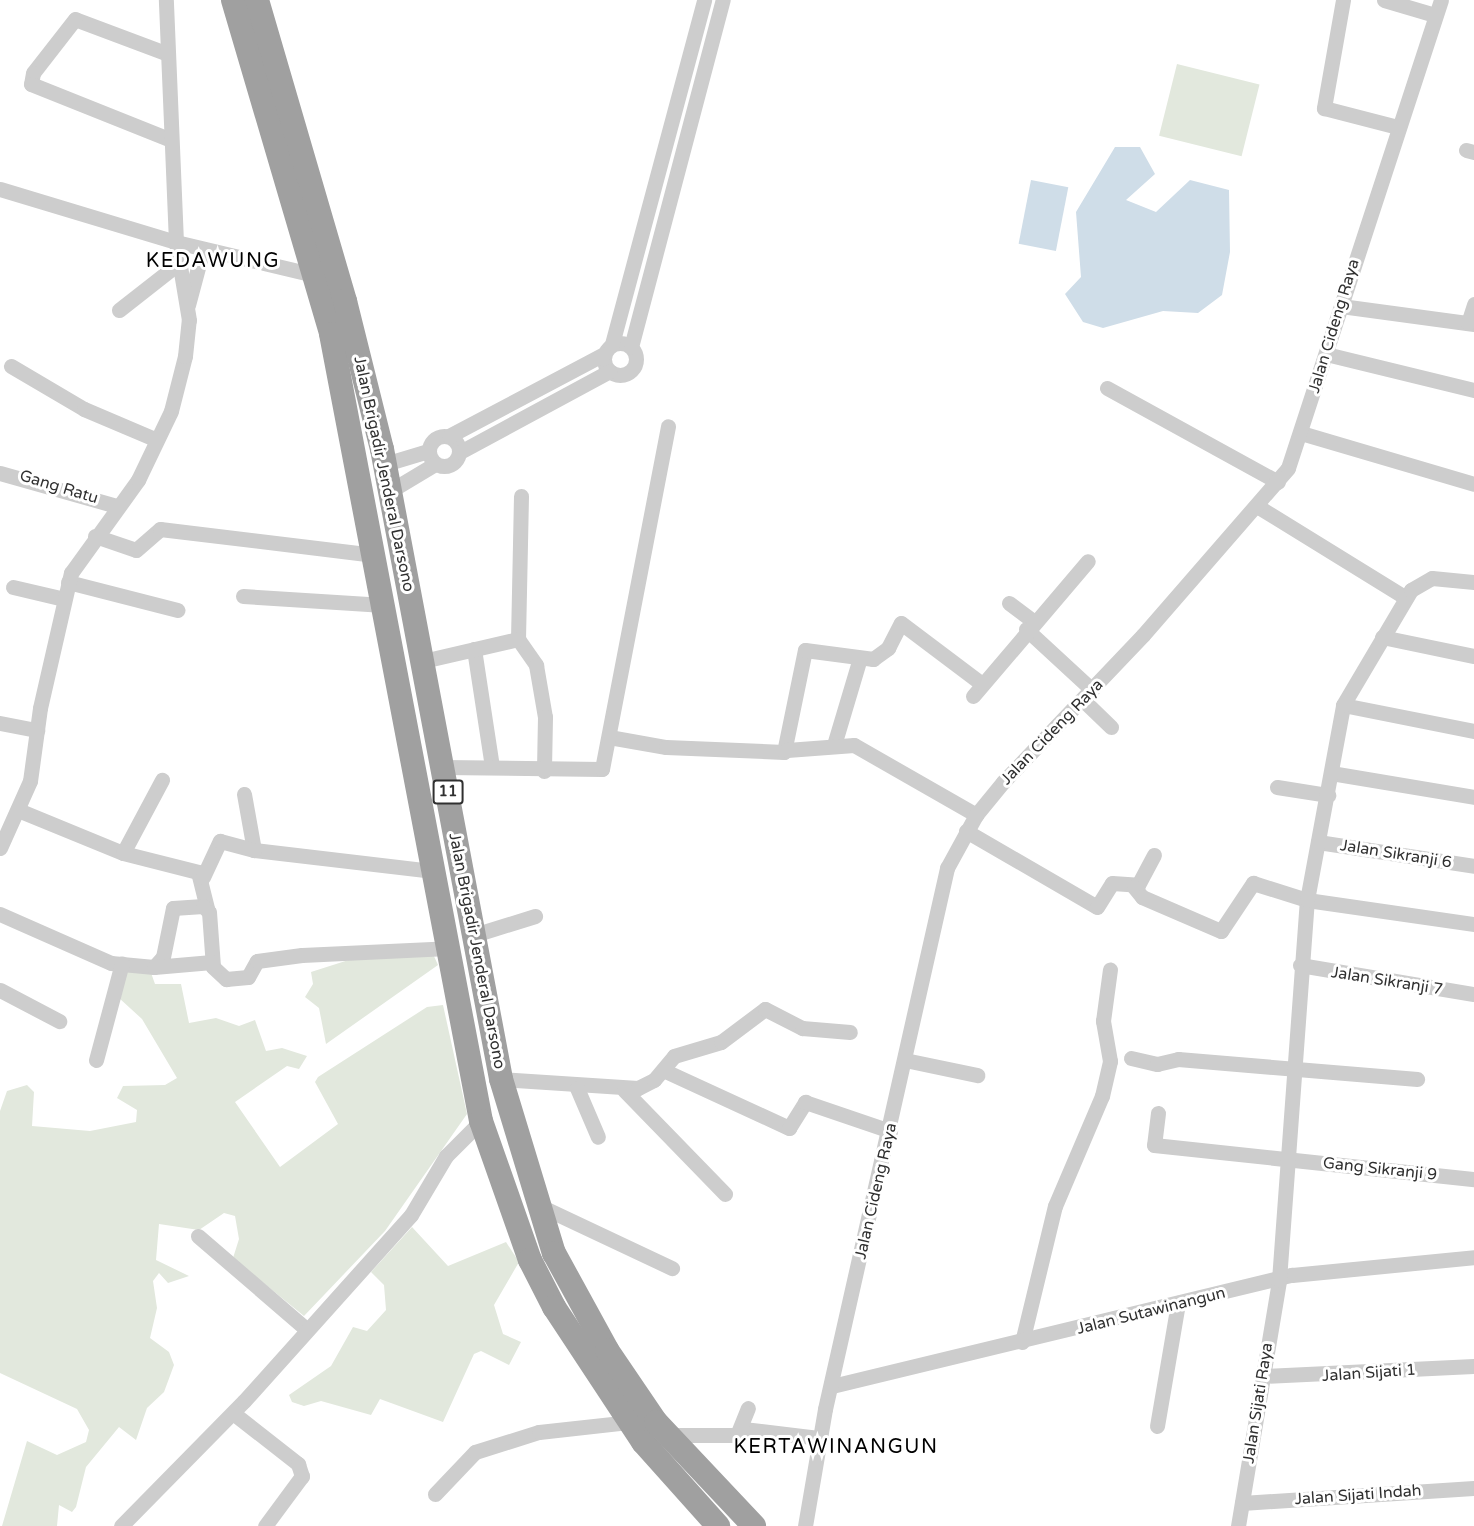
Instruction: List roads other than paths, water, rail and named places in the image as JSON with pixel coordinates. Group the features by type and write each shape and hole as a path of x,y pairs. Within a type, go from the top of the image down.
{"highway":[{"name":"Jalan Brigadir Jenderal Darsono","path":"242,1 385,464 501,1079 554,1253 591,1321 668,1436 754,1526"},
{"name":"Jalan Brigadir Jenderal Darsono","path":"285,136 315,275 335,304 374,555 481,1121 530,1260 630,1422 718,1526"}],"street":[{"path":"166,0 176,242 188,308"},
{"path":"610,371 608,349 704,0"},
{"path":"385,464 431,458 450,465 459,452 610,371 621,375 632,369 636,358 631,347 723,0"},
{"path":"1343,0 1324,108 1398,127"},
{"path":"1384,0 1436,15"},
{"name":"Jalan Cideng Raya","path":"805,1526 820,1438 890,1131 935,910 966,831 976,815 1088,695 1278,482 1301,433 1398,127 1441,0"},
{"path":"168,54 75,19 33,73 31,84 171,140"},
{"path":"0,202 7,190 176,242 315,275"},
{"path":"0,848 11,816 30,781 37,730 68,582 95,536 138,480 157,440 186,356 188,308 203,249"},
{"path":"119,310 179,263"},
{"path":"1341,306 1471,323 1474,304"},
{"path":"390,491 431,458 437,437 449,436 608,349 631,347"},
{"path":"1326,354 1474,390"},
{"path":"11,366 84,409 157,440"},
{"path":"1107,388 1278,482"},
{"path":"443,767 492,766 544,771 599,772 609,737 668,426"},
{"path":"1301,433 1474,484"},
{"path":"449,436 459,452"},
{"name":"Gang Ratu","path":"0,473 117,506"},
{"path":"521,496 518,639 536,665 545,717 544,771"},
{"path":"1257,506 1406,598 1432,578 1474,582"},
{"path":"95,536 136,550 160,529 374,555"},
{"path":"973,696 1029,625 1088,561"},
{"path":"68,582 177,610"},
{"path":"13,587 64,599"},
{"path":"243,596 384,605"},
{"name":"Jalan Sijati Raya","path":"1238,1526 1279,1280 1290,1071 1307,900 1343,705 1406,598"},
{"path":"1009,603 1088,695 1111,727"},
{"path":"787,750 800,657 808,649 860,658 880,656 903,623 982,684"},
{"path":"1382,637 1474,656"},
{"path":"423,661 518,639"},
{"path":"474,649 492,766"},
{"path":"834,745 860,658"},
{"path":"1343,705 1474,731"},
{"path":"0,723 37,730"},
{"path":"609,737 666,747 787,750 834,745 866,751 976,815"},
{"path":"1331,773 1474,797"},
{"path":"123,853 162,780"},
{"path":"1277,787 1328,795"},
{"path":"244,794 254,850"},
{"path":"11,816 123,853 186,867 203,877"},
{"path":"966,831 1094,906 1103,904 1112,883 1134,887 1142,897 1221,932 1253,883 1307,900 1474,924"},
{"path":"434,871 254,850 220,841 203,877 212,962 220,976 244,978 257,961 302,955 448,948"},
{"name":"Jalan Sikranji 6","path":"1318,842 1474,866"},
{"path":"1134,887 1154,855"},
{"path":"154,967 163,957 171,915 177,905 207,909"},
{"path":"0,915 57,944 122,963 154,967 212,962"},
{"path":"474,935 535,916"},
{"path":"96,1060 122,963"},
{"name":"Jalan Sikranji 7","path":"1300,965 1474,994"},
{"path":"1022,1342 1055,1206 1102,1096 1110,1061 1103,1021 1110,969"},
{"path":"0,990 59,1021"},
{"path":"501,1079 577,1088 624,1090 654,1080 684,1050 741,1032 765,1009 802,1028 850,1032"},
{"path":"1131,1058 1417,1079"},
{"path":"905,1060 977,1075"},
{"path":"663,1070 789,1128 805,1102 890,1131"},
{"path":"577,1088 598,1137"},
{"path":"624,1090 725,1194"},
{"name":"Gang Sikranji 9","path":"1158,1113 1154,1145 1474,1179"},
{"path":"121,1526 233,1413 305,1328 411,1215 446,1156 481,1121"},
{"path":"540,1206 672,1268"},
{"path":"198,1236 305,1328"},
{"name":"Jalan Sutawinangun","path":"832,1386 1279,1280 1474,1257"},
{"path":"1157,1426 1178,1303"},
{"name":"Jalan Sijati 1","path":"1263,1376 1474,1366"},
{"path":"743,1430 748,1408"},
{"path":"233,1413 298,1464 302,1476 265,1526"},
{"path":"435,1494 475,1452 539,1432 630,1422"},
{"path":"668,1436 729,1437 743,1430 820,1438"},
{"name":"Jalan Sijati Indah","path":"1242,1503 1474,1488"}],"district":[{"name":"KEDAWUNG","path":"213,261"},
{"name":"KERTAWINANGUN","path":"836,1447"}]}
